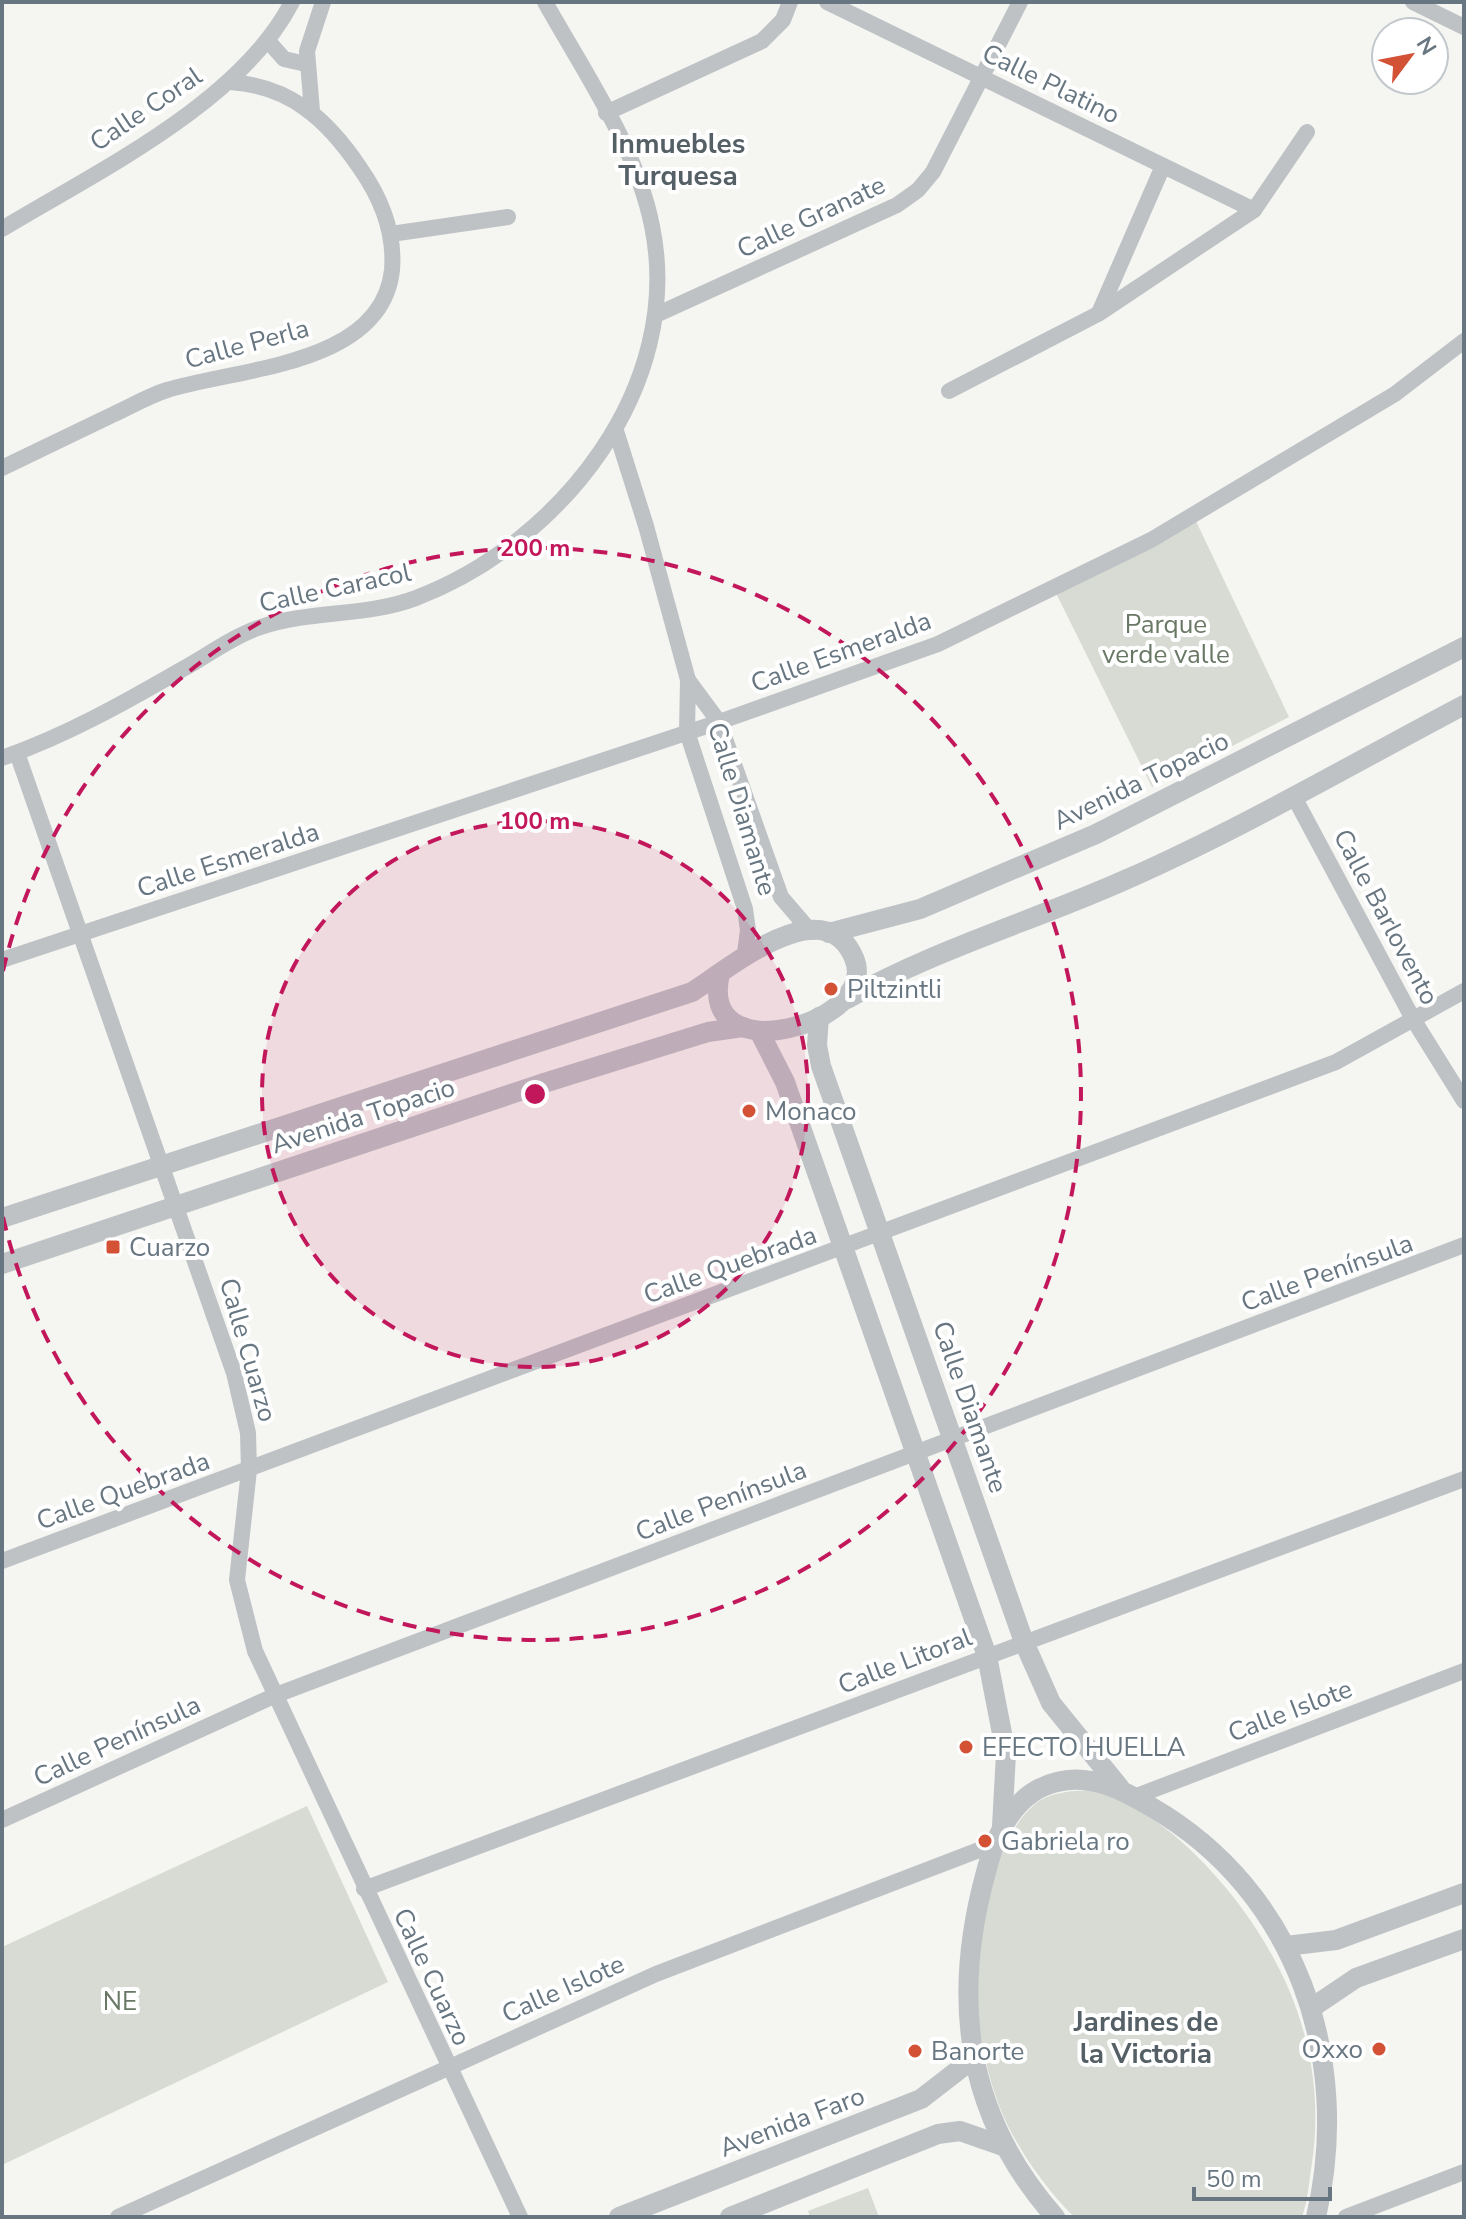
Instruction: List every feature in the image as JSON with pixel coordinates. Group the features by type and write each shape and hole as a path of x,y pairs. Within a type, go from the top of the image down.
{"street":[{"name":"Calle Coral","path":"2,229 185,116 230,82 269,42 292,2"},
{"path":"312,111 306,64 311,33 323,2"},
{"name":"Calle Caracol","path":"9,755 124,702 260,627 413,599 472,571 503,553 545,518 616,431 642,367 658,314 660,273 652,223 638,179 545,2"},
{"path":"606,113 762,41 783,20 790,2"},
{"name":"Calle Platino","path":"827,2 1254,210"},
{"name":"Calle Granate","path":"658,314 907,198 933,172 1020,2"},
{"path":"1413,2 1464,27"},
{"path":"269,42 284,59 306,64"},
{"name":"Calle Perla","path":"2,468 165,390 309,356 343,341 367,325 385,299 392,267 391,234 369,181 337,136 312,111 273,89 230,82"},
{"path":"949,391 1098,314 1254,210 1307,132"},
{"path":"1098,314 1163,166"},
{"path":"391,234 508,217"},
{"name":"Calle Esmeralda","path":"2,960 719,722 938,644 1151,540 1395,394 1464,341"},
{"name":"Calle Diamante","path":"616,431 646,526 688,680 687,732 745,909 748,930 745,953"},
{"name":"Avenida Topacio","path":"820,933 920,909 1096,834 1464,647"},
{"name":"Calle Diamante","path":"688,680 719,722 781,897 820,933"},
{"path":"847,999 857,975 857,964 846,944 820,933 786,935 745,953 720,974 718,1003 726,1018 751,1029 796,1027 939,953 1123,881 1464,705"},
{"name":"Calle Cuarzo","path":"9,755 83,934 234,1373 248,1433 249,1470 237,1580 255,1651 520,2217"},
{"name":"Calle Barlovento","path":"1293,795 1413,1019 1464,1101"},
{"name":"Avenida Topacio","path":"2,1218 692,992 720,974"},
{"name":"Calle Quebrada","path":"2,1561 1336,1062 1464,991"},
{"name":"Calle Diamante","path":"819,1017 817,1045 821,1066 883,1234 1024,1642 1051,1703 1128,1794"},
{"path":"751,1029 785,1082 987,1656 1006,1754 1002,1826"},
{"name":"Avenida Topacio","path":"2,1264 544,1083 708,1032 751,1029"},
{"name":"Calle Península","path":"2,1820 276,1695 1464,1245"},
{"name":"Calle Litoral","path":"364,1889 1464,1479"},
{"name":"Calle Islote","path":"1128,1794 1464,1671"},
{"path":"1055,2217 1006,2147 974,2058 969,2034 967,1964 971,1929 992,1845 1002,1826 1026,1797 1059,1781 1094,1782 1128,1794 1170,1818 1210,1851 1246,1890 1286,1946 1313,2007 1328,2105 1326,2160 1316,2217"},
{"name":"Calle Islote","path":"118,2217 656,1974 992,1845"},
{"path":"1286,1946 1336,1940 1464,1893"},
{"path":"1313,2007 1356,1978 1464,1939"},
{"name":"Avenida Faro","path":"619,2217 921,2099 974,2058"},
{"path":"730,2217 938,2134 960,2131 1006,2147"},
{"path":"1346,2217 1464,2172"}],"green space":[{"name":"Parque verde valle","path":"1195,519 1289,717 1152,787 1053,587"},
{"path":"1090,1790 1148,1816 1197,1856 1249,1918 1286,1983 1309,2052 1314,2088 1312,2163 1302,2217 1074,2217 1037,2173 1007,2124 990,2077 978,2010 977,1973 990,1894 1007,1842 1033,1806 1053,1795"},
{"name":"NE","path":"307,1806 388,1982 2,2165 2,1947"},
{"path":"868,2188 879,2217 810,2217 808,2211"}],"place":[{"name":"Piltzintli","path":"831,989"},
{"name":"Monaco","path":"749,1111"},
{"name":"Cuarzo","path":"113,1247"},
{"name":"EFECTO HUELLA","path":"966,1747"},
{"name":"Gabriela ro","path":"985,1841"},
{"name":"Oxxo","path":"1379,2049"},
{"name":"Banorte","path":"915,2051"}],"district":[{"name":"Inmuebles Turquesa","path":"678,160"},
{"name":"Jardines de la Victoria","path":"1146,2038"}]}
